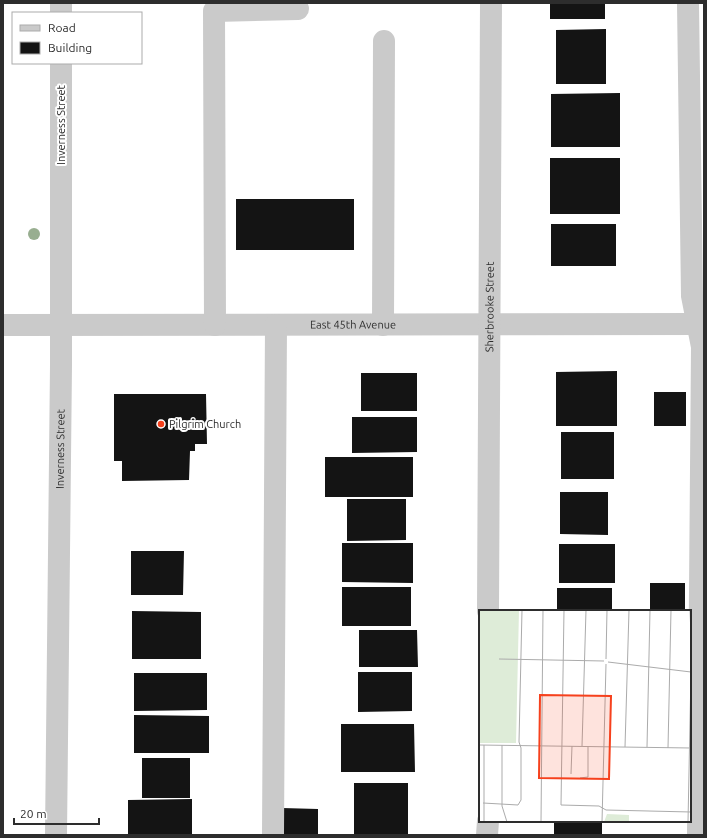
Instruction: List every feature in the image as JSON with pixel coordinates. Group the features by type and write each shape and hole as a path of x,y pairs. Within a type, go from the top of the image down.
{"street":[{"name":"Sherbrooke Street","path":"488,610 491,3"},
{"path":"688,3 692,296 701,324 702,347 698,835"},
{"path":"215,325 214,12 298,9"},
{"path":"383,325 384,41"},
{"name":"Inverness Street","path":"56,835 61,365 61,64"},
{"name":"East 45th Avenue","path":"3,325 701,324"},
{"path":"273,835 276,325"},
{"path":"488,822 488,835"}],"building":[{"path":"550,3 605,3 605,19 550,19"},
{"path":"606,29 606,84 556,84 556,30"},
{"path":"620,93 620,147 551,147 551,94"},
{"path":"550,158 620,158 620,214 550,214"},
{"path":"236,199 354,199 354,250 236,250"},
{"path":"551,224 616,224 616,266 551,266"},
{"path":"617,371 617,426 556,426 556,372"},
{"path":"361,373 417,373 417,411 361,411"},
{"path":"654,392 686,392 686,426 654,426"},
{"name":"Pilgrim Church","path":"114,394 206,394 207,444 195,444 195,451 190,451 189,480 122,481 122,461 114,461"},
{"path":"352,417 417,417 417,452 352,453"},
{"path":"561,432 614,432 614,479 561,479"},
{"path":"325,457 413,457 413,497 325,497"},
{"path":"560,492 608,492 608,535 560,534"},
{"path":"347,499 406,499 406,540 347,541"},
{"path":"342,543 413,543 413,583 342,582"},
{"path":"559,544 615,544 615,583 559,583"},
{"path":"131,551 184,551 183,595 131,595"},
{"path":"650,583 685,583 685,610 650,610"},
{"path":"342,587 411,587 411,626 342,626"},
{"path":"557,588 612,588 612,610 557,610"},
{"path":"132,611 201,612 201,659 132,659"},
{"path":"359,630 417,630 418,667 359,667"},
{"path":"358,672 412,672 412,711 358,712"},
{"path":"134,673 207,673 207,710 134,711"},
{"path":"134,715 209,716 209,753 134,753"},
{"path":"341,724 414,724 415,772 341,772"},
{"path":"142,758 190,758 190,798 142,798"},
{"path":"354,783 408,783 408,835 354,835"},
{"path":"192,799 192,835 128,835 128,800"},
{"path":"282,808 318,809 318,835 282,835"},
{"path":"554,822 602,822 602,835 554,835"}],"place":[{"name":"Pilgrim Church","path":"161,424"}]}
